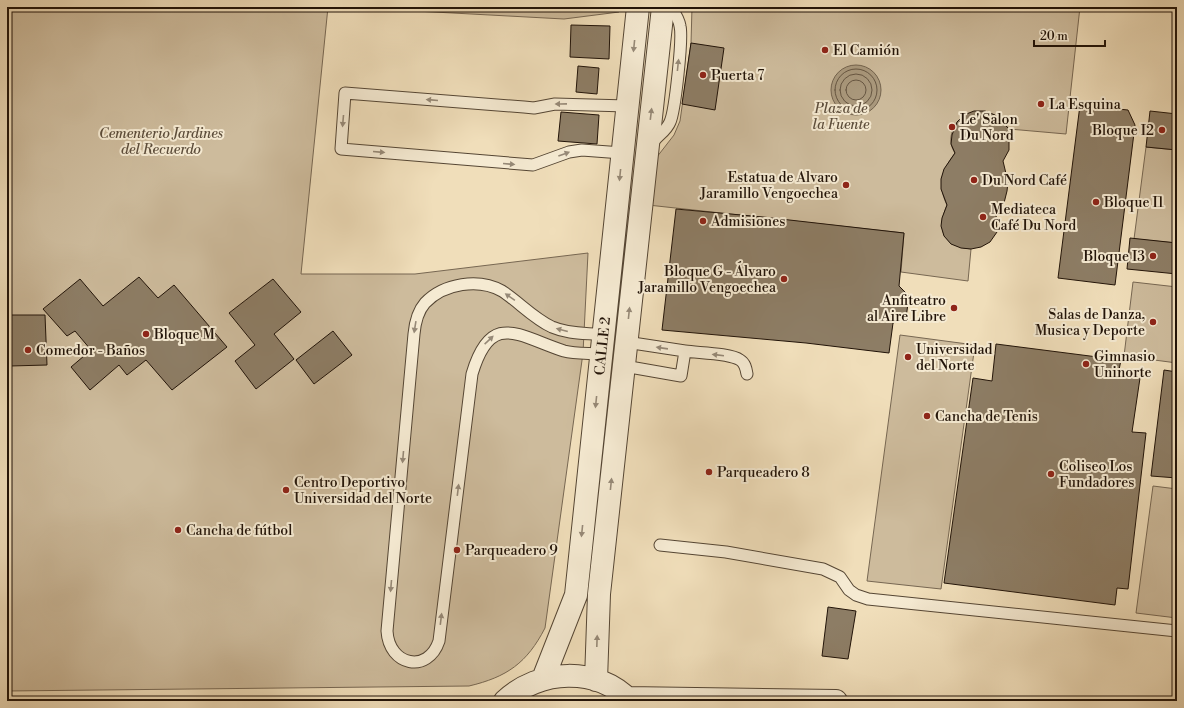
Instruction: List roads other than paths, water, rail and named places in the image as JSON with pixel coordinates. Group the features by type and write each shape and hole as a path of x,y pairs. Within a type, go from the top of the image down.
{"street":[{"name":"CALLE 2","path":"543,679 576,595 638,7"},
{"name":"CALLE 2","path":"596,680 599,594 663,7"},
{"path":"505,701 521,689 543,679 569,675 596,680 612,687 629,699 836,701"}],"lane":[{"path":"647,150 656,137 668,126 673,113 681,35 677,17 671,7"},
{"path":"622,154 582,150 569,152 533,165 341,149 346,93 534,108 556,104 627,106"},
{"path":"471,284 487,286 501,291 541,321 552,327 602,345 567,351 520,334 509,332 495,335 483,346 472,374 439,641 436,648 423,660 412,662 402,659 393,652 390,647 387,631 414,334 419,312 425,303 445,289 471,284"},
{"path":"626,342 731,357 740,360 744,364 747,374"},
{"path":"624,366 681,376 684,351"},
{"path":"660,545 726,552 823,569 840,577 856,595 868,599 1177,632"}],"water":[{"path":"861,65 866,66 874,72 880,80 880,100 874,108 866,114 851,115 846,114 838,108 832,100 831,85 832,80 838,72 846,66"}],"place":[{"name":"El Camión","path":"825,50"},
{"name":"Puerta 7","path":"703,75"},
{"name":"La Esquina","path":"1041,104"},
{"name":"Le' Salon Du Nord","path":"952,127"},
{"name":"Bloque I2","path":"1162,130"},
{"name":"Du Nord Café","path":"974,180"},
{"name":"Estatua de Alvaro Jaramillo Vengoechea","path":"846,185"},
{"name":"Bloque I1","path":"1096,202"},
{"name":"Mediateca Café Du Nord","path":"983,217"},
{"name":"Admisiones","path":"703,221"},
{"name":"Bloque I3","path":"1153,256"},
{"name":"Bloque G - Álvaro Jaramillo Vengoechea","path":"784,279"},
{"name":"Anfiteatro al Aire Libre","path":"954,308"},
{"name":"Salas de Danza, Musica y Deporte","path":"1153,322"},
{"name":"Bloque M","path":"146,334"},
{"name":"Comedor - Baños","path":"28,350"},
{"name":"Universidad del Norte","path":"908,357"},
{"name":"Gimnasio Uninorte","path":"1086,364"},
{"name":"Cancha de Tenis","path":"927,416"},
{"name":"Parqueadero 8","path":"709,472"},
{"name":"Coliseo Los Fundadores","path":"1051,474"},
{"name":"Centro Deportivo Universidad del Norte","path":"286,490"},
{"name":"Cancha de fútbol","path":"178,530"},
{"name":"Parqueadero 9","path":"457,550"}],"park label":[{"name":"Plaza de la Fuente","path":"841,116"},
{"name":"Cementerio Jardines del Recuerdo","path":"161,142"}]}
